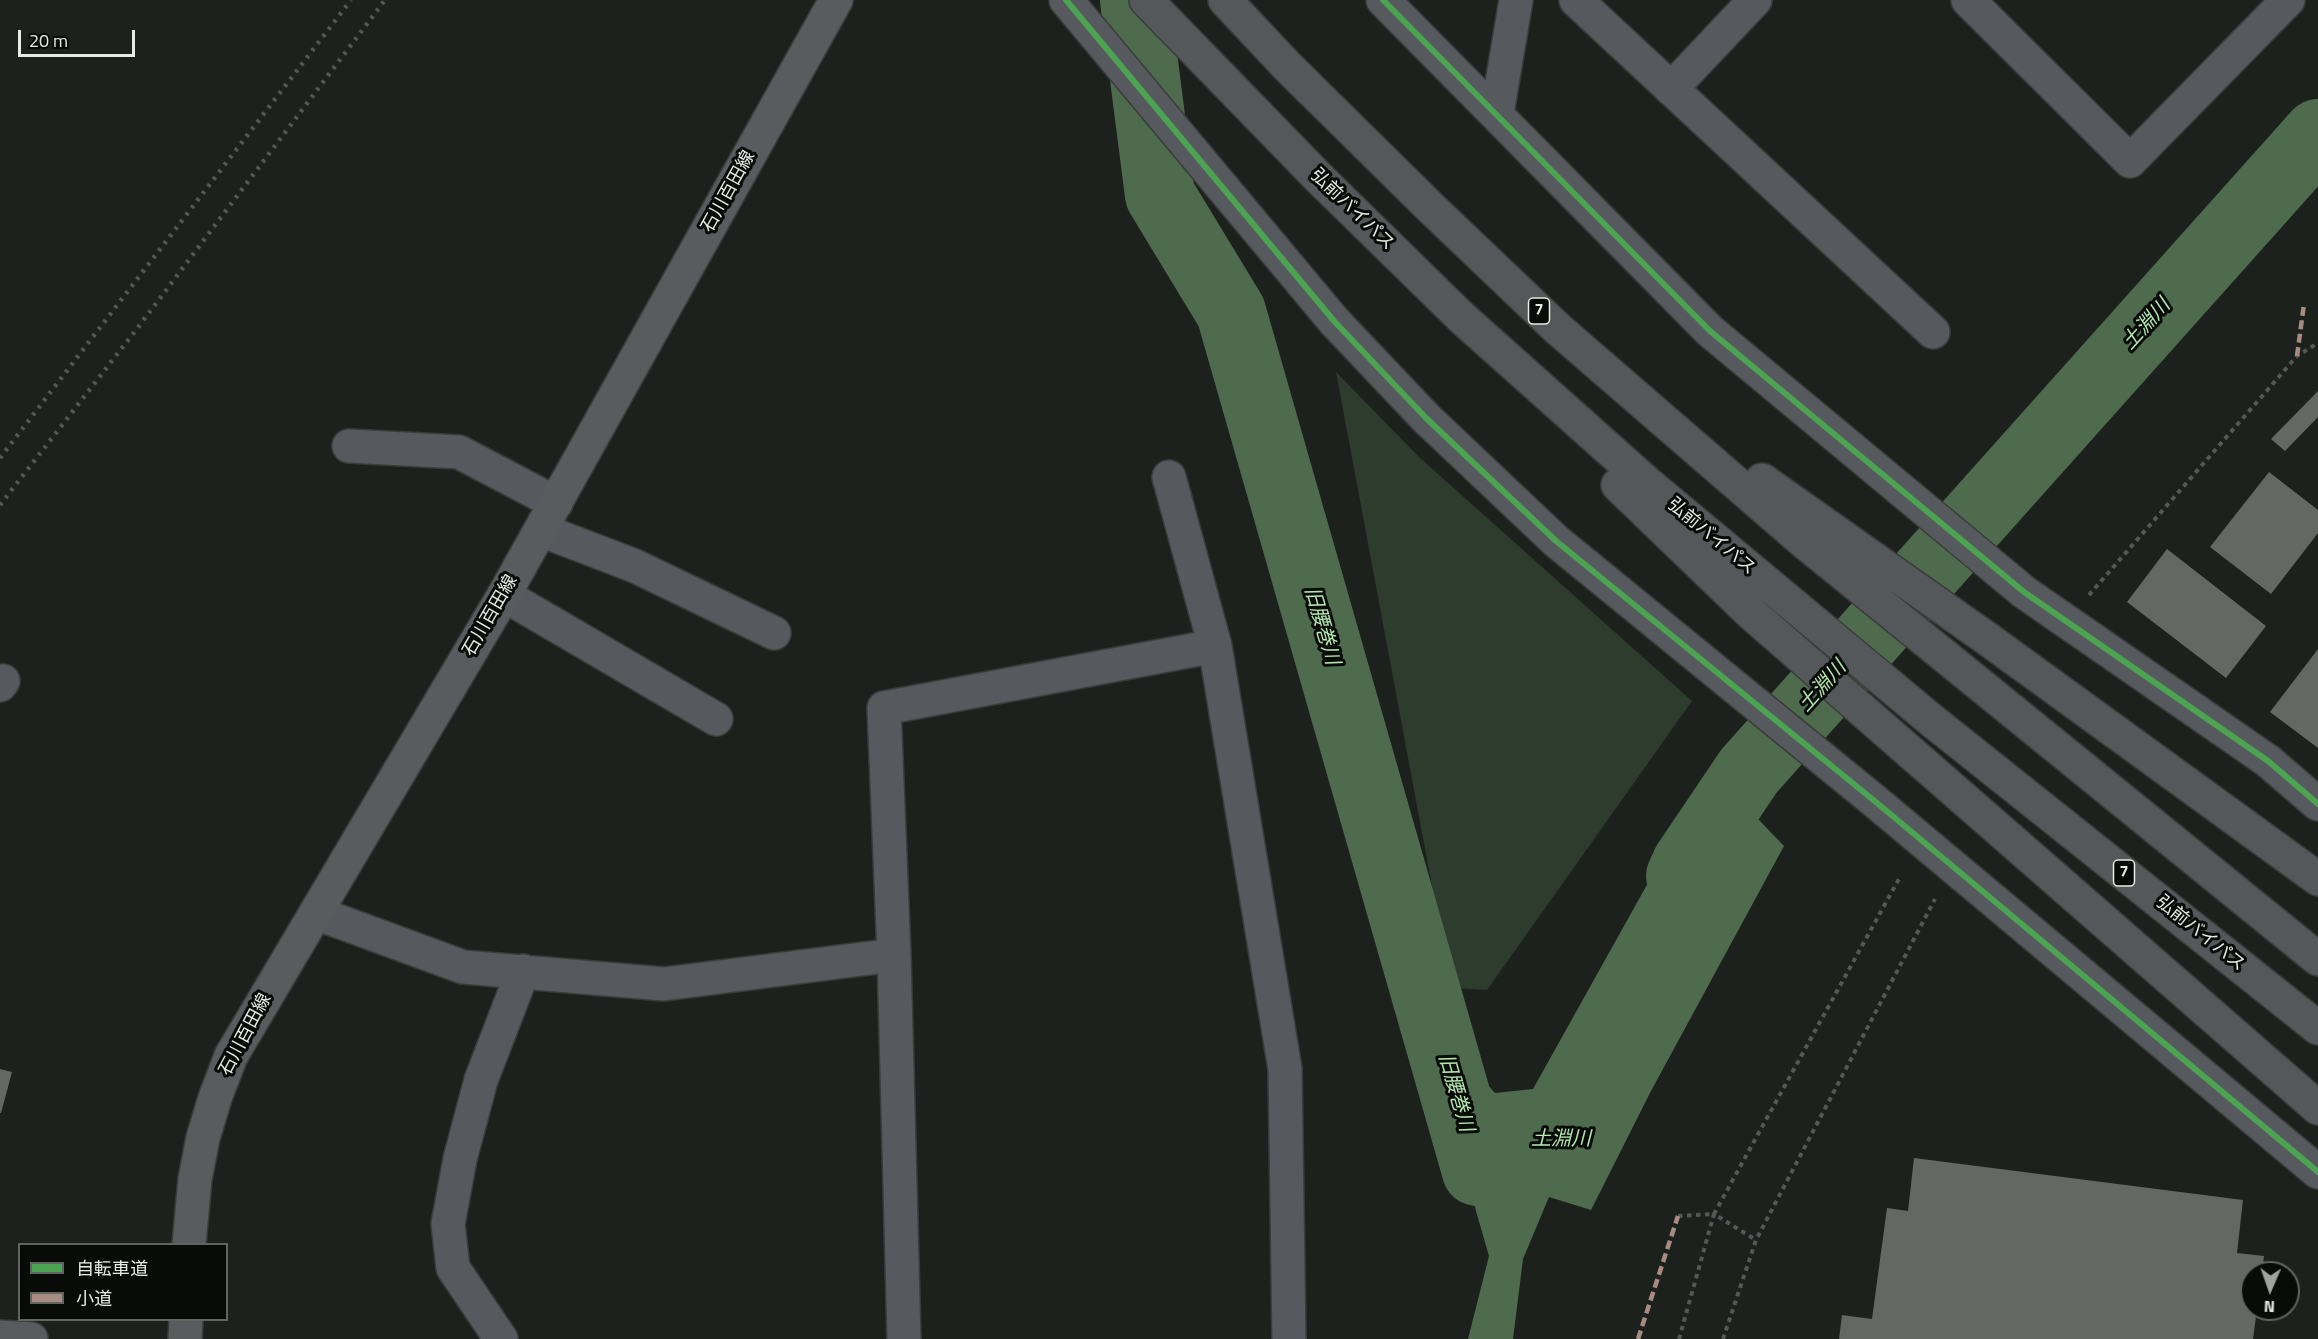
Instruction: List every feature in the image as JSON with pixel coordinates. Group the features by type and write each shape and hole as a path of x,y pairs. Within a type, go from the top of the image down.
{"highway":[{"name":"弘前バイパス","path":"1146,0 1317,176 1461,317 1647,483 1930,719 2318,1028"},
{"name":"7","path":"1225,0 1287,66 1558,330 1812,531"},
{"path":"1461,317 1585,453 1752,614 2318,1108"},
{"path":"1812,531 1989,640 2318,879"},
{"path":"1812,531 1968,675 2318,959"}],"main road":[{"name":"石川百田線","path":"189,1243 195,1179 203,1138 231,1056 504,595 836,0"},
{"path":"185,1339 186,1321"},
{"path":"0,1337 31,1339"}],"street":[{"path":"1066,0 1334,321 1426,418 1556,541 1716,669 2318,1172"},
{"path":"1383,0 1710,331 2024,592 2268,761 2318,804"},
{"path":"1497,113 1516,0"},
{"path":"1576,0 1934,332"},
{"path":"1671,89 1755,0"},
{"path":"1968,0 2130,161 2287,1"},
{"path":"349,446 459,452 549,516 635,566 774,633"},
{"path":"1169,477 1215,645 1285,1069 1289,1339"},
{"path":"504,595 716,719"},
{"path":"904,1339 894,955 884,708 1215,645"},
{"path":"316,913 463,967 664,984 894,955"},
{"path":"501,1339 453,1268 448,1224 459,1159 480,1080 523,971"}],"path":[{"path":"2089,596 2296,356 2318,343"},
{"path":"1678,1339 1714,1214 1900,877"},
{"path":"1723,1339 1756,1240 1939,893"},
{"path":"1678,1216 1714,1214 1756,1240"}],"shaded area":[{"path":"1336,372 1419,457 1692,701 1487,990 1451,988"}],"water":[{"name":"土淵川","path":"1711,770 1784,846 1651,1091 1591,1210 1549,1197 1523,1259 1513,1339 1468,1339 1489,1256 1457,1145 1446,1039 1495,1093 1533,1089"}],"building":[{"path":"2318,391 2318,417 2285,451 2271,439"},
{"path":"2269,472 2318,510 2318,533 2271,594 2210,547"},
{"path":"2167,549 2266,626 2226,678 2127,602"},
{"path":"2318,649 2318,748 2270,712"},
{"path":"0,1069 12,1072 1,1113 0,1113"},
{"path":"1914,1158 2243,1200 2237,1253 2264,1256 2263,1261 2240,1261 2240,1321 2255,1321 2253,1339 1839,1339 1842,1315 1872,1319 1887,1208 1908,1211"}],"waterway":[{"name":"旧腰巻川","path":"1135,0 1160,195 1231,312 1477,1171"},
{"name":"土淵川","path":"1681,876 1687,863 1749,771 2318,134"}],"railway":[{"path":"0,458 351,0"},
{"path":"0,505 139,326 385,0"}],"marked path":[{"path":"2297,356 2304,304"},
{"path":"1638,1339 1678,1216"}],"cycle path":[{"path":"1066,0 1334,321 1426,418 1556,541 1877,803 2318,1172"},
{"path":"1383,0 1710,331 2024,592 2268,761 2318,804"}]}
